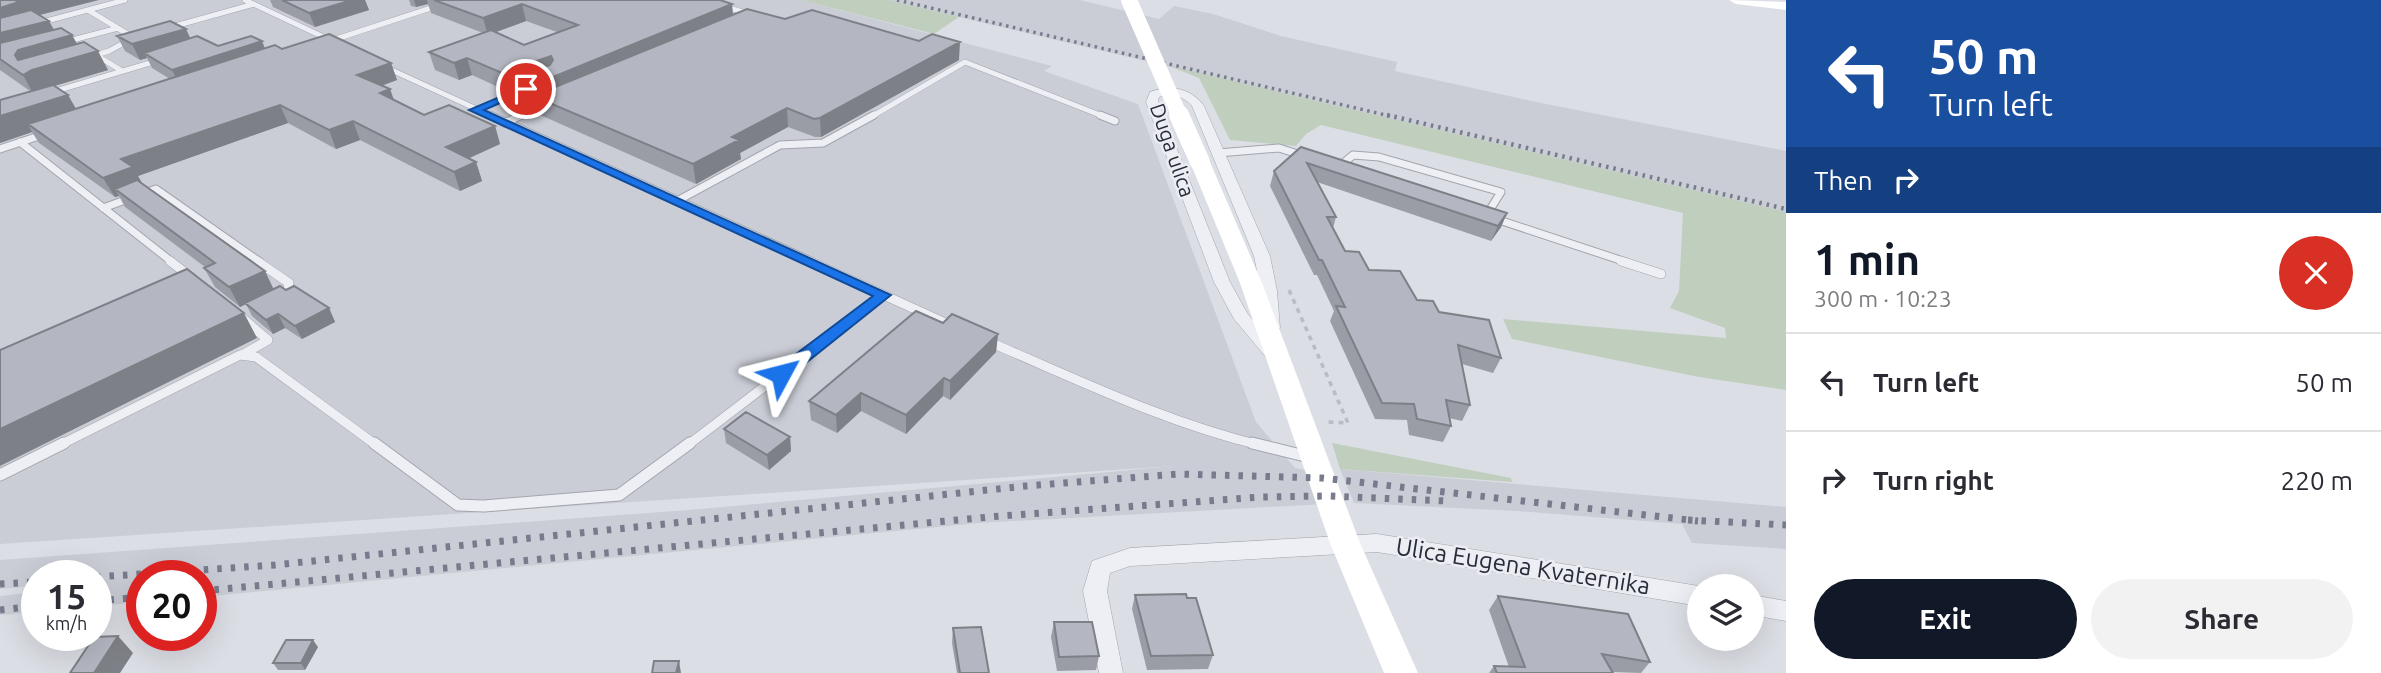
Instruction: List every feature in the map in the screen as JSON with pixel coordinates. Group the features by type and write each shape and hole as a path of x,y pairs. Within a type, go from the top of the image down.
{"street":[{"path":"1122,0 1141,0"},
{"path":"1129,0 1209,157"},
{"path":"1736,0 1786,6"},
{"name":"Duga ulica","path":"1274,350 1240,315 1223,282 1165,139 1152,102 1154,95 1175,92 1194,99 1209,157 1274,350 1345,543 1401,673"},
{"name":"Ulica Eugena Kvaternika","path":"1111,673 1095,591 1100,567 1130,557 1345,543 1404,546 1687,594"},
{"path":"1764,607 1786,611"}],"lane":[{"path":"25,27 125,0"},
{"path":"245,0 343,46"},
{"path":"704,0 756,16 743,22"},
{"path":"318,45 450,1"},
{"path":"161,30 254,4"},
{"path":"88,10 134,38"},
{"path":"52,46 118,28"},
{"path":"83,59 147,34"},
{"path":"96,55 122,71"},
{"path":"45,94 173,56"},
{"path":"677,201 780,145 823,143 838,136 965,62 1115,121"},
{"path":"379,64 959,329"},
{"path":"475,110 539,84"},
{"path":"504,123 554,102"},
{"path":"0,149 59,130"},
{"path":"20,142 197,282"},
{"path":"1209,157 1279,148 1315,159"},
{"path":"1339,167 1353,155 1379,157 1501,192 1486,216"},
{"path":"1327,163 1351,171"},
{"path":"103,208 156,189 289,283 288,291 275,297"},
{"path":"1474,212 1661,274"},
{"path":"240,355 256,358 458,505 605,499 619,495 637,484 884,295"},
{"path":"0,475 268,340 228,306"},
{"path":"239,315 251,309"},
{"path":"984,340 1167,418 1230,439 1315,458"}],"shaded area":[{"path":"0,0 801,0 1052,66 1044,71 1138,104 1256,422 1295,468 1312,471 1324,504 979,523 217,595 217,560 126,560 126,603 112,605 112,560 21,560 21,587 0,589 0,560 689,510 1175,466 0,544"},
{"path":"887,0 1080,0 1159,19 1174,6 1213,14 1281,36 1397,62 1395,71 1786,151 1786,212"},
{"path":"1340,469 1786,507 1786,549 1692,543 1682,524 1517,511 1354,503"},
{"path":"21,594 21,613 0,615 0,596"}],"green space":[{"path":"801,0 888,0 959,17 934,34"},
{"path":"1169,66 1786,212 1786,390 1699,377 1512,339 1503,319 1726,338 1725,328 1670,308 1679,291 1683,213 1321,125 1306,134 1296,146 1230,140 1199,78"},
{"path":"1332,443 1511,478 1512,482 1340,469"}],"building":[{"path":"0,0 21,0 0,8"},
{"path":"282,0 352,0 309,13"},
{"path":"434,0 720,0 732,4 531,86 515,79 550,65 553,60 551,56 502,73 467,58 454,63 429,52 491,30 524,45 578,25 522,4 483,18"},
{"path":"747,9 785,19 812,10 919,41 932,34 960,42 820,118 814,119 787,108 732,137 739,140 693,164 533,96"},
{"path":"31,10 49,21 0,33 0,18"},
{"path":"170,21 186,29 132,44 117,36"},
{"path":"61,28 72,35 18,50 15,55 18,60 84,42 98,51 23,75 0,59 0,43"},
{"path":"329,34 391,63 357,75 390,89 380,93 424,115 449,105 495,126 446,147 476,162 454,172 353,121 329,130 280,105 121,159 133,167 103,178 28,124 275,45 282,49"},
{"path":"197,36 218,46 251,36 262,41 172,70 144,53"},
{"path":"53,85 68,95 0,116 0,100"},
{"path":"1301,147 1507,213 1498,226 1307,163 1336,217 1327,217 1345,251 1359,252 1369,270 1400,271 1417,300 1433,301 1439,312 1489,320 1501,358 1458,345 1470,405 1446,400 1451,426 1417,419 1414,404 1382,403 1336,306 1345,307 1274,171"},
{"path":"137,180 265,271 229,287 204,268 215,263 115,189"},
{"path":"187,269 244,313 0,429 0,350"},
{"path":"280,286 286,290 294,286 329,308 295,326 278,314 266,320 245,303"},
{"path":"916,311 943,323 952,314 998,334 950,381 944,378 906,415 861,393 836,415 809,401"},
{"path":"746,412 790,437 767,455 724,429"},
{"path":"1186,594 1187,598 1196,598 1213,655 1151,656 1135,595"},
{"path":"1498,596 1628,614 1650,662 1602,654 1613,673 1497,673 1494,666 1525,667"},
{"path":"1054,622 1092,622 1099,656 1059,657"},
{"path":"981,627 989,673 960,673 953,628"},
{"path":"286,640 313,640 301,663 273,663"},
{"path":"85,651 108,651 94,673 70,673"},
{"path":"654,661 679,661 676,673 652,673"}],"railway":[{"path":"897,0 1394,117"},
{"path":"1387,115 1786,209"},
{"path":"112,576 275,565 1026,486 1179,474 1322,478 1690,520"},
{"path":"217,589 1000,516 1261,497 1328,496 1447,501"},
{"path":"1690,520 1786,525"},
{"path":"1690,520 1698,521"},
{"path":"0,584 21,583"},
{"path":"112,600 126,598"},
{"path":"0,610 21,608"}],"route":[{"path":"526,89 475,110 884,295 781,374"}]}
